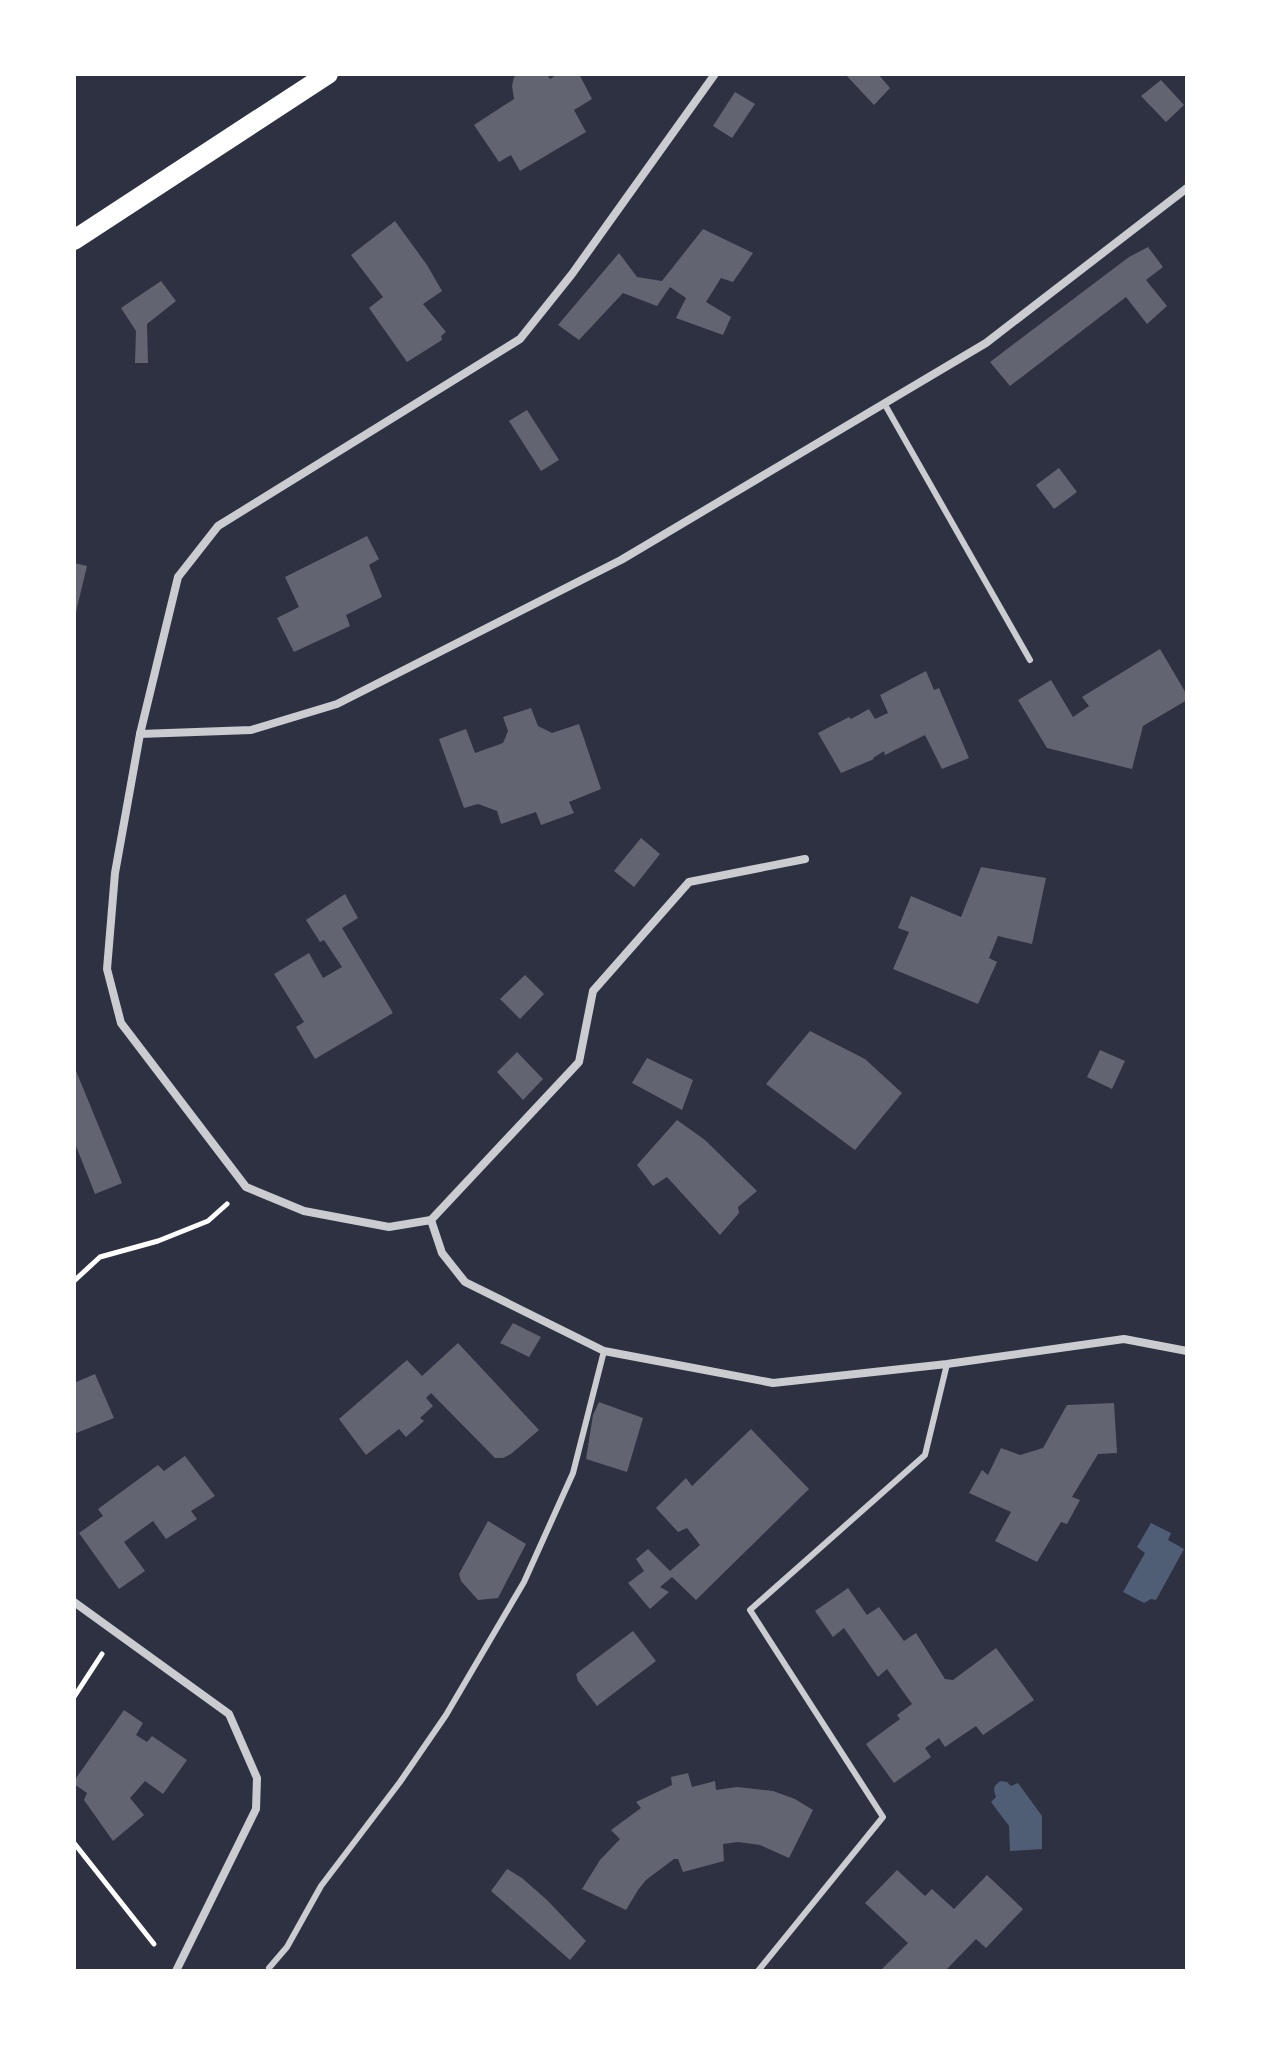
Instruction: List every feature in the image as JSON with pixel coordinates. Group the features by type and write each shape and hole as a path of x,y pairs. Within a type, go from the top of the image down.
{"main road":[{"path":"74,240 328,74"}],"street":[{"path":"715,74 572,274 520,339 218,526 178,577 140,734 115,873 107,969 121,1023 246,1187 304,1211 389,1227 431,1220 579,1062 593,991 689,882 805,859"},
{"path":"140,734 251,730 337,704 621,560 986,343 1187,188"},
{"path":"431,1220 442,1253 465,1282 604,1351 773,1383 947,1364 1124,1339 1187,1351"},
{"path":"74,1602 229,1714 257,1778 256,1809 176,1971"}],"lane":[{"path":"884,403 1030,660"},
{"path":"269,1968 287,1947 321,1886 400,1782 446,1715 524,1582 573,1473 604,1351"},
{"path":"758,1971 883,1817 750,1610 925,1455 947,1364"}],"path":[{"path":"74,1281 100,1257 158,1241 208,1221 246,1187"},
{"path":"74,1697 116,1633"},
{"path":"74,1843 154,1944"}],"water":[{"path":"1151,1523 1171,1533 1168,1540 1184,1549 1156,1600 1144,1603 1123,1592 1145,1553 1137,1547"},
{"path":"1000,1781 1011,1786 1018,1783 1042,1816 1042,1849 1010,1851 1009,1826 991,1802 996,1797 994,1788"}],"building":[{"path":"519,74 547,74 550,79 558,74 579,74 592,99 574,110 586,132 520,171 511,155 499,162 474,125 514,99 512,86 514,77"},
{"path":"845,74 878,74 890,88 874,105"},
{"path":"1161,80 1184,105 1166,122 1141,96"},
{"path":"735,92 755,104 732,138 713,126"},
{"path":"395,221 442,291 423,304 446,332 441,336 442,340 407,362 369,308 383,297 351,255"},
{"path":"703,229 753,253 733,282 721,278 706,302 731,317 723,335 676,318 686,298 670,287 657,306 623,293 579,340 558,325 619,253 637,277 662,281"},
{"path":"1148,247 1163,267 1146,280 1167,306 1147,324 1126,297 1010,386 990,362 1129,257"},
{"path":"161,281 176,301 147,324 148,363 135,363 136,331 121,308"},
{"path":"527,410 559,460 541,471 509,421"},
{"path":"1059,468 1077,492 1054,509 1036,485"},
{"path":"367,536 379,559 369,565 382,597 346,615 350,626 294,652 277,618 299,607 285,577"},
{"path":"74,563 87,566 75,616 74,616"},
{"path":"1160,649 1187,700 1143,726 1132,769 1047,748 1018,700 1051,680 1073,717 1089,706 1082,697"},
{"path":"926,671 934,690 939,688 969,758 942,769 925,735 841,773 818,733 869,709 875,719 888,713 880,695"},
{"path":"531,708 538,726 552,733 579,724 601,789 569,802 574,813 541,825 536,812 501,824 497,811 478,804 464,808 439,739 466,729 475,753 503,743 508,731 503,717"},
{"path":"641,838 660,854 634,887 614,871"},
{"path":"981,867 1046,878 1032,944 998,936 989,958 997,962 978,1004 893,969 909,932 898,928 911,896 961,917"},
{"path":"345,894 358,918 342,928 393,1013 315,1059 296,1027 304,1022 274,974 309,953 323,978 342,967 306,920"},
{"path":"525,975 544,994 520,1019 500,999"},
{"path":"810,1031 865,1059 902,1093 855,1150 766,1084"},
{"path":"1100,1050 1125,1061 1112,1089 1087,1077"},
{"path":"517,1052 543,1079 523,1100 497,1072"},
{"path":"647,1058 693,1080 682,1110 632,1083"},
{"path":"74,1066 122,1183 95,1194 74,1141"},
{"path":"677,1120 705,1140 757,1191 738,1207 739,1213 720,1235 667,1177 653,1186 637,1165"},
{"path":"513,1323 541,1337 529,1357 500,1343"},
{"path":"458,1343 539,1430 511,1454 495,1458 431,1393 426,1398 433,1406 420,1418 424,1421 406,1437 399,1429 366,1455 339,1419 407,1360 422,1376"},
{"path":"95,1374 114,1418 74,1434 74,1383"},
{"path":"599,1402 643,1418 627,1472 586,1459 593,1415"},
{"path":"1114,1403 1117,1453 1098,1454 1072,1497 1080,1500 1067,1524 1061,1522 1037,1562 995,1541 1011,1512 969,1493 982,1470 988,1475 1001,1448 1020,1455 1043,1448 1067,1405"},
{"path":"751,1429 809,1489 696,1600 672,1577 660,1587 669,1592 650,1609 628,1583 644,1571 636,1559 648,1549 670,1571 700,1545 687,1528 678,1532 656,1508 686,1478 692,1486"},
{"path":"185,1456 215,1496 191,1511 197,1519 166,1539 153,1521 124,1542 145,1571 119,1589 79,1533 103,1516 98,1509 158,1465 164,1471"},
{"path":"488,1521 526,1544 498,1598 478,1600 461,1581 459,1574"},
{"path":"848,1588 867,1615 879,1607 904,1641 916,1633 945,1679 953,1680 996,1648 1034,1700 983,1735 976,1726 945,1747 939,1738 925,1748 931,1757 894,1783 866,1744 900,1719 897,1715 912,1704 887,1669 878,1677 844,1628 833,1637 815,1611"},
{"path":"633,1631 656,1661 597,1706 576,1674"},
{"path":"124,1710 143,1723 136,1735 147,1742 152,1736 187,1760 163,1794 145,1781 130,1798 144,1815 113,1841 84,1800 87,1793 74,1781"},
{"path":"688,1773 692,1787 715,1781 716,1790 737,1787 773,1791 813,1810 789,1858 760,1845 738,1842 723,1844 724,1861 683,1872 678,1859 674,1859 646,1880 626,1910 582,1889 600,1860 620,1839 611,1830 641,1808 636,1802 672,1785 671,1777"},
{"path":"507,1869 547,1900 586,1941 570,1960 491,1891"},
{"path":"897,1870 925,1896 932,1889 954,1909 987,1875 1023,1909 986,1948 976,1939 945,1971 880,1971 908,1943 865,1903"}]}
